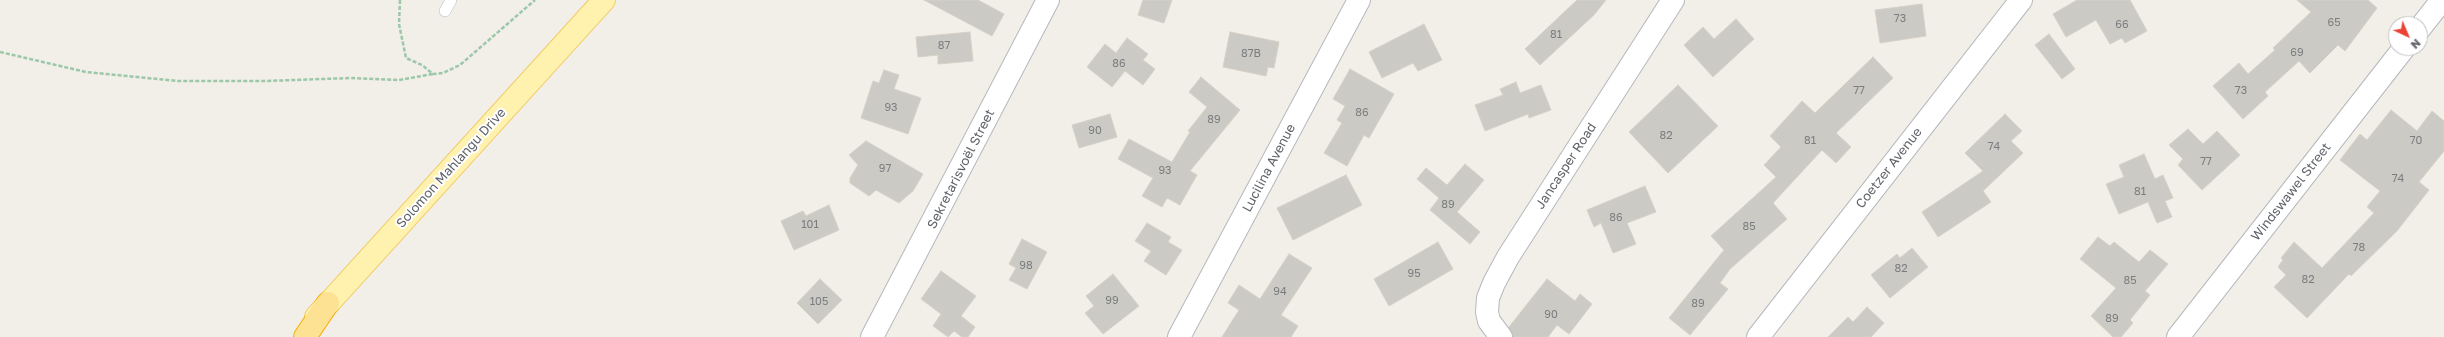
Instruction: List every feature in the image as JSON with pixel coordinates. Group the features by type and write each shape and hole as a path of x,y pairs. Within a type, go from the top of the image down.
{"highway":[{"path":"305,337 328,303"}],"main road":[{"name":"Solomon Mahlangu Drive","path":"298,337 604,0"}],"street":[{"name":"Sekretarisvoël Street","path":"872,337 1048,0"},
{"name":"Lucilina Avenue","path":"1179,337 1360,0"},
{"name":"Jancasper Road","path":"1501,337 1489,321 1487,312 1488,298 1494,282 1508,257 1673,0"},
{"name":"Coetzer Avenue","path":"1758,337 2020,0"},
{"path":"2428,18 2442,0"},
{"name":"Windswawel Street","path":"2178,337 2398,56"}],"lane":[{"path":"445,11 451,0"}],"path":[{"path":"400,0 399,24 406,58 422,65 433,74"},
{"path":"0,52 86,72 178,81 266,81 350,78 399,80 444,73 460,65 535,0"}],"building":[{"path":"924,0 978,0 1004,14 992,36"},
{"path":"1143,0 1172,0 1164,23 1138,15"},
{"path":"1577,0 1606,0 1594,15 1540,65 1525,49"},
{"path":"2077,0 2130,0 2147,31 2125,43 2122,38 2110,44 2096,20 2066,37 2053,14"},
{"path":"2297,0 2368,0 2377,8 2345,51 2338,45 2310,73 2299,61 2265,92 2268,96 2243,119 2213,86 2239,63 2248,74 2275,50 2273,48 2311,12"},
{"path":"1922,4 1926,36 1880,43 1875,10"},
{"path":"1736,19 1754,39 1713,77 1684,45 1703,27 1714,39"},
{"path":"1424,24 1442,60 1418,71 1413,63 1382,78 1369,52"},
{"path":"970,32 973,61 938,64 938,55 918,57 916,37"},
{"path":"1230,32 1279,42 1274,68 1268,67 1266,76 1223,67"},
{"path":"2049,34 2075,69 2062,79 2035,45"},
{"path":"1127,38 1148,54 1143,60 1155,69 1143,85 1125,71 1112,87 1087,67 1105,44 1116,53"},
{"path":"1873,57 1893,78 1836,133 1851,147 1836,163 1822,150 1773,203 1787,219 1730,269 1720,283 1728,289 1690,335 1669,318 1724,250 1711,236 1776,177 1764,165 1781,147 1770,136 1802,101 1815,113"},
{"path":"1350,69 1394,94 1369,138 1364,135 1347,166 1324,153 1342,123 1337,120 1345,106 1333,99"},
{"path":"884,70 899,75 894,89 921,98 908,134 861,118 873,81 879,83"},
{"path":"1201,77 1240,110 1190,171 1197,175 1180,205 1167,198 1162,207 1142,196 1153,178 1118,159 1129,139 1172,162 1190,132 1188,131 1207,107 1189,92"},
{"path":"1516,82 1520,93 1541,85 1551,110 1529,118 1528,114 1485,131 1475,105 1503,95 1500,89"},
{"path":"1678,85 1718,126 1668,173 1629,132"},
{"path":"2391,110 2417,131 2432,111 2444,121 2444,151 2419,182 2429,190 2397,231 2351,276 2349,274 2307,318 2274,287 2286,275 2278,267 2283,260 2281,258 2294,242 2322,268 2374,213 2367,207 2380,191 2340,160 2360,134 2367,140"},
{"path":"1110,114 1117,137 1079,148 1072,125"},
{"path":"2005,114 2022,131 2011,141 2023,153 1983,191 1991,202 1938,237 1922,212 1983,171 1965,153"},
{"path":"2188,129 2203,144 2217,131 2240,155 2202,190 2178,165 2183,159 2169,145"},
{"path":"866,141 923,174 913,191 899,203 876,190 869,196 850,183 850,178 858,165 849,155"},
{"path":"2144,154 2155,179 2163,175 2173,198 2165,201 2172,217 2157,223 2148,202 2119,214 2106,184 2124,177 2119,165"},
{"path":"1465,164 1484,180 1457,212 1480,232 1470,244 1430,210 1439,198 1417,179 1426,168 1447,185"},
{"path":"1346,175 1362,205 1293,240 1277,208"},
{"path":"1645,186 1656,212 1627,223 1636,244 1613,253 1601,223 1594,227 1587,210"},
{"path":"829,205 839,230 794,250 781,221 803,211 806,216"},
{"path":"1147,223 1171,237 1168,242 1182,250 1166,275 1144,261 1151,251 1135,241"},
{"path":"2098,237 2110,246 2114,242 2139,262 2150,250 2168,264 2145,291 2150,295 2130,320 2133,323 2121,337 2113,337 2091,316 2116,288 2080,259"},
{"path":"1022,239 1047,252 1027,289 1009,280 1016,268 1009,264"},
{"path":"1438,242 1453,269 1389,306 1374,279"},
{"path":"1912,248 1928,267 1890,298 1871,275 1897,254 1900,258"},
{"path":"1289,254 1312,268 1281,315 1298,326 1291,337 1222,337 1239,310 1228,303 1239,285 1260,299"},
{"path":"941,271 976,296 961,316 975,327 968,337 962,337 954,331 948,337 933,326 941,314 921,299"},
{"path":"1113,274 1139,306 1103,334 1085,313 1094,306 1086,296"},
{"path":"820,279 842,300 818,324 797,303"},
{"path":"1547,279 1575,301 1580,294 1592,304 1569,334 1557,325 1548,337 1513,337 1509,327"},
{"path":"1867,307 1884,323 1871,337 1828,337 1848,317 1853,322"}]}
